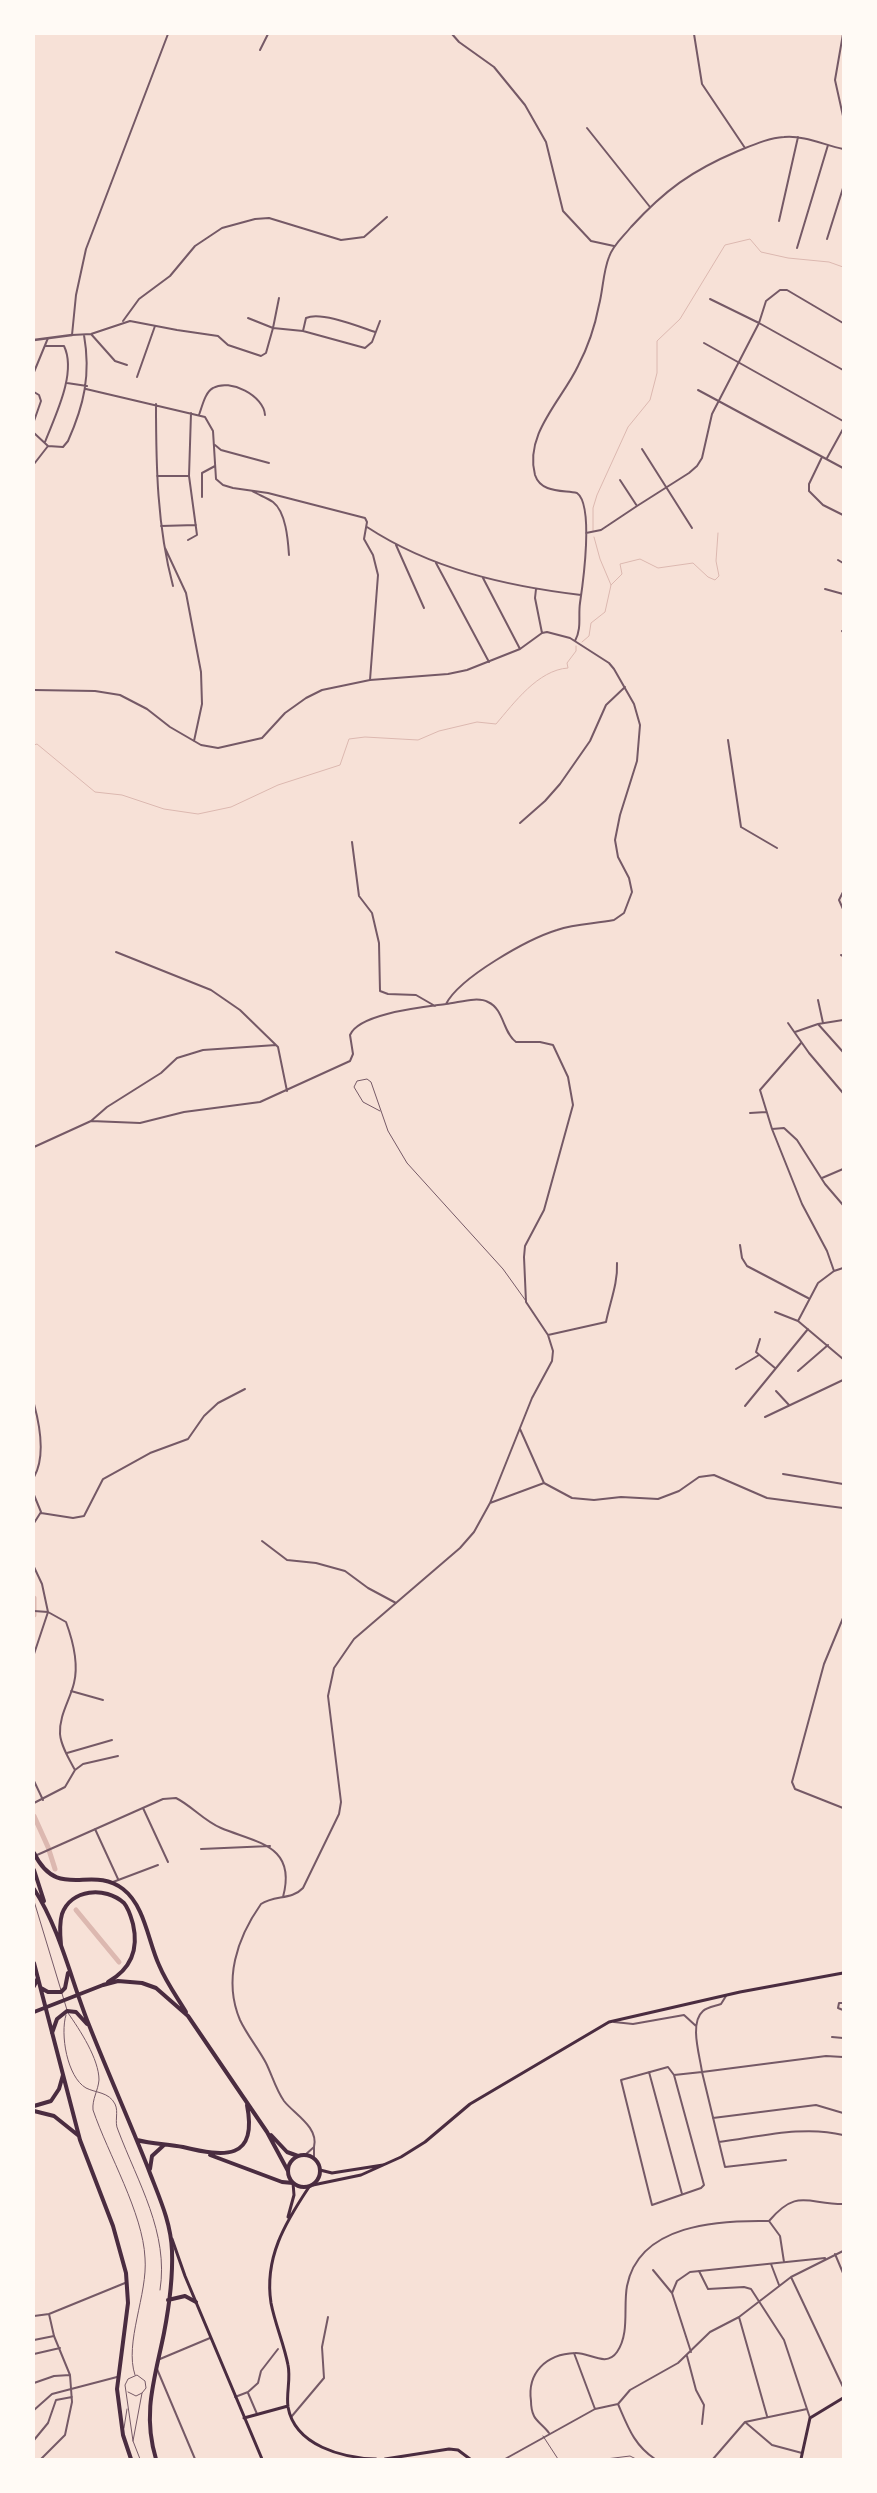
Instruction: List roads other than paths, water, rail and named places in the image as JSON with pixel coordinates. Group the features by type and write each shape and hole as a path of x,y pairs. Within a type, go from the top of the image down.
{"highway":[{"path":"34,1855 43,1869 54,1877 68,1881 100,1879 113,1882 124,1889 135,1903 160,1968 188,2016 267,2132 293,2183"},
{"path":"34,1870 90,2027 167,2216 172,2251 168,2300 164,2334 155,2366 149,2417 156,2459"},
{"path":"34,1889 46,1908"},
{"path":"62,1950 60,1928 62,1913 73,1899 80,1895 96,1892 109,1894 124,1904 131,1917 135,1935 133,1956 124,1972 103,1985"},
{"path":"34,1963 79,2136 118,2240 128,2283 127,2309 117,2377 123,2435 131,2459"},
{"path":"40,1988 51,1993 61,1992 65,1988 69,1971"},
{"path":"34,1986 38,1978"},
{"path":"34,2012 103,1985 118,1982 142,1983 156,1988 188,2016"},
{"path":"51,2034 57,2019 67,2012 76,2012 90,2027"},
{"path":"34,2106 52,2101 59,2089 63,2072"},
{"path":"137,2140 197,2151 225,2154 235,2152 243,2145 250,2131 247,2103"},
{"path":"34,2111 54,2116 79,2136"},
{"path":"197,2151 282,2182 293,2183 303,2187 311,2186 318,2180 320,2170 314,2159 305,2155 298,2156 287,2152 267,2132"},
{"path":"150,2174 152,2156 166,2144"},
{"path":"288,2171 292,2161 298,2156"},
{"path":"168,2300 186,2296 196,2302"}],"main road":[{"path":"286,2222 311,2186 361,2175 391,2163 425,2142 458,2112 486,2093 601,2026 727,1996 843,1973"},
{"path":"320,2170 328,2173 342,2172 391,2163"},
{"path":"293,2183 293,2201 272,2259 270,2287 278,2333 289,2370 288,2406 302,2434 312,2442 343,2455 376,2459"},
{"path":"170,2234 210,2338 262,2459"},
{"path":"801,2459 810,2418 843,2398"},
{"path":"244,2418 288,2406"},
{"path":"384,2459 449,2449 458,2450 470,2459"}],"street":[{"path":"72,335 77,286 86,249 168,34"},
{"path":"260,50 268,34"},
{"path":"452,34 459,42 494,68 525,105 546,142 563,211 591,241 614,246"},
{"path":"694,34 702,84 745,148"},
{"path":"843,34 835,80 843,116"},
{"path":"588,128 650,207"},
{"path":"779,222 798,137"},
{"path":"575,640 579,628 586,533 581,496 577,493 546,488 539,484 533,464 533,450 536,438 544,422 578,368 588,344 599,306 608,258 614,246 650,207 688,175 745,148 771,138 798,137 843,149"},
{"path":"797,248 828,145"},
{"path":"827,238 843,188"},
{"path":"123,321 139,299 170,276 195,246 222,228 269,218 341,240 364,237 387,217"},
{"path":"586,533 601,530 689,473 702,458 708,425 718,400 759,322 766,301 780,290 787,290 843,323"},
{"path":"34,340 91,334 123,321 137,321 155,326 218,336 228,345 259,356 264,355 268,348 279,298"},
{"path":"710,299 759,322 843,370"},
{"path":"303,331 306,318 312,316 347,323 375,332"},
{"path":"248,318 273,328 303,331 361,348 368,346 380,321"},
{"path":"137,377 155,326"},
{"path":"91,334 115,361 127,365"},
{"path":"34,434 48,446 63,447 68,441 87,387 84,335"},
{"path":"34,372 48,338"},
{"path":"704,343 843,421"},
{"path":"45,346 61,345 65,348 66,383 45,442"},
{"path":"66,383 199,415 209,420 214,444 214,466 218,482 233,488 268,493 363,517 367,520 364,539 372,555 378,575 370,680"},
{"path":"199,415 208,392 212,388 225,385 239,389 259,400 265,415"},
{"path":"698,390 843,468"},
{"path":"34,392 39,394 41,401 34,421"},
{"path":"156,404 156,476 165,548 173,586"},
{"path":"188,540 197,537 189,476 191,413"},
{"path":"827,458 843,428"},
{"path":"214,444 221,450 269,464"},
{"path":"34,462 48,446"},
{"path":"642,449 692,528"},
{"path":"822,456 809,484 809,491 823,505 843,515"},
{"path":"202,497 202,473 214,466"},
{"path":"156,476 189,476"},
{"path":"620,480 637,506"},
{"path":"250,490 273,503 278,508 282,518 289,554"},
{"path":"162,526 196,525"},
{"path":"367,527 396,545 436,563 483,578 582,595"},
{"path":"396,545 424,608"},
{"path":"165,548 186,593 201,672 202,704 194,741"},
{"path":"838,560 843,563"},
{"path":"436,563 489,663"},
{"path":"483,578 520,649"},
{"path":"536,588 535,598 542,633"},
{"path":"825,589 843,594"},
{"path":"34,690 104,692 120,695 153,712 170,727 194,741 211,748 257,740 267,734 285,713 314,693 370,680 448,674 489,663 520,649 542,633 547,632 575,640 588,652 609,663 634,704 640,725 637,761 620,816 615,840 618,857 632,886 628,906 619,918 614,920 568,927 534,940 475,975 456,991 446,1004"},
{"path":"520,823 546,801 560,784 590,741 606,705 625,687"},
{"path":"728,740 741,827 777,848"},
{"path":"352,842 358,896 372,913 380,942 380,992 416,995 435,1006"},
{"path":"843,892 839,900 843,908"},
{"path":"116,952 211,990 240,1010 277,1045 287,1091"},
{"path":"818,1000 824,1023"},
{"path":"91,1121 140,1123 184,1112 246,1106 287,1091 350,1061 353,1054 350,1035 356,1027 396,1011 472,1001 488,1001 494,1006 510,1036 516,1042 540,1042 553,1045 568,1077 573,1097 572,1116 544,1210 525,1246 526,1302 548,1335 553,1351 552,1361 532,1398 490,1503 474,1532 460,1548 354,1639 334,1668 328,1696 341,1794 339,1814 303,1888 294,1895 267,1900 258,1909 235,1955 233,1985 236,2008 246,2031 267,2064 280,2096 305,2122 315,2139 314,2159"},
{"path":"794,1032 818,1024 843,1020"},
{"path":"788,1023 801,1043 843,1093"},
{"path":"818,1024 843,1052"},
{"path":"801,1043 760,1090 772,1129 802,1204 827,1251 834,1271"},
{"path":"34,1147 91,1121 107,1107 161,1073 177,1058 204,1050 277,1045"},
{"path":"750,1113 766,1112"},
{"path":"772,1129 784,1128 797,1140 822,1178 843,1205"},
{"path":"822,1178 843,1169"},
{"path":"740,1245 742,1258 747,1266 808,1298"},
{"path":"548,1335 606,1322 608,1306 618,1277 617,1263"},
{"path":"798,1321 808,1298 818,1283 834,1271 843,1268"},
{"path":"775,1312 798,1321 843,1359"},
{"path":"745,1406 808,1329"},
{"path":"760,1340 755,1350 775,1368"},
{"path":"798,1371 828,1345"},
{"path":"736,1369 759,1355"},
{"path":"765,1418 843,1380"},
{"path":"41,1513 73,1518 84,1516 103,1479 150,1453 188,1439 204,1416 218,1403 245,1389"},
{"path":"776,1391 789,1405"},
{"path":"34,1404 39,1425 40,1444 38,1464 34,1477"},
{"path":"519,1428 544,1483 572,1498 582,1500 621,1497 658,1499 679,1491 699,1477 714,1475 767,1498 843,1508"},
{"path":"783,1474 843,1484"},
{"path":"490,1503 544,1483"},
{"path":"34,1495 41,1513"},
{"path":"34,1523 41,1513"},
{"path":"262,1541 287,1560 316,1562 345,1571 368,1588 396,1603"},
{"path":"34,1567 42,1584 48,1612 34,1654"},
{"path":"34,1611 48,1612 61,1619 68,1628 76,1668 61,1721 60,1736 75,1770"},
{"path":"843,1618 826,1657 792,1782 795,1789 843,1808"},
{"path":"71,1691 103,1700"},
{"path":"67,1753 112,1740"},
{"path":"34,1803 65,1787 75,1770 93,1761 118,1756"},
{"path":"34,1780 43,1800"},
{"path":"34,1855 52,1849 163,1799 176,1798 221,1828 270,1846 281,1860 287,1873 283,1897"},
{"path":"143,1808 168,1862"},
{"path":"95,1829 118,1879"},
{"path":"201,1849 270,1846"},
{"path":"113,1882 158,1865"},
{"path":"727,1996 721,2004 704,2009 696,2026 702,2072 727,2168 786,2160"},
{"path":"843,2003 838,2005 839,2009 843,2010"},
{"path":"614,2022 633,2024 684,2015 696,2026"},
{"path":"832,2037 843,2038"},
{"path":"674,2075 826,2056 843,2057"},
{"path":"668,2067 674,2075 704,2185 650,2204 621,2080 668,2067"},
{"path":"650,2072 682,2194"},
{"path":"713,2118 816,2105 843,2112"},
{"path":"719,2142 812,2131 828,2131 843,2135"},
{"path":"305,2155 314,2147"},
{"path":"549,2433 534,2416 530,2384 540,2366 555,2358 574,2353 604,2360 612,2357 618,2351 626,2319 627,2285 640,2256 657,2242 684,2229 769,2221 781,2207 793,2200 843,2204"},
{"path":"769,2221 780,2236 784,2262"},
{"path":"505,2459 595,2408 618,2404 630,2390 671,2368 687,2356 710,2332 739,2317 779,2285 843,2251"},
{"path":"835,2254 843,2273"},
{"path":"672,2292 681,2277 699,2270 827,2258"},
{"path":"771,2264 779,2285"},
{"path":"653,2270 672,2292 691,2352"},
{"path":"699,2270 708,2290 748,2288 760,2301 784,2340 810,2418"},
{"path":"791,2277 843,2387"},
{"path":"34,2316 49,2314 128,2283"},
{"path":"41,2459 65,2435 70,2418 72,2397 70,2376 54,2336 49,2314"},
{"path":"291,2414 324,2378 322,2347 328,2317"},
{"path":"739,2317 767,2416"},
{"path":"34,2340 54,2336"},
{"path":"157,2360 210,2338"},
{"path":"34,2354 60,2348"},
{"path":"235,2397 248,2392 258,2383 261,2371 278,2348"},
{"path":"574,2353 595,2408"},
{"path":"687,2356 696,2390 704,2405 702,2424"},
{"path":"155,2366 195,2459"},
{"path":"34,2383 54,2376 70,2376"},
{"path":"34,2410 52,2394 117,2377"},
{"path":"248,2392 258,2414"},
{"path":"34,2440 48,2423 56,2400 72,2397"},
{"path":"618,2404 632,2437 654,2459"},
{"path":"713,2459 745,2422 807,2409"},
{"path":"745,2422 772,2445 802,2453"}],"lane":[{"path":"380,1111 363,1102 354,1088 357,1081 367,1079 371,1082 388,1131 407,1163 503,1269 526,1302"},
{"path":"34,1901 67,2012 83,2034 95,2064 99,2080 93,2101 93,2110 144,2244 146,2277 132,2352 136,2375 145,2381 146,2388 136,2396 127,2391"},
{"path":"67,2012 63,2036 73,2074 80,2084 107,2096 114,2103 116,2126 156,2224 162,2258 160,2290"},
{"path":"123,2435 127,2406 126,2382 136,2375"},
{"path":"133,2441 142,2393"},
{"path":"127,2406 133,2441 140,2459"},
{"path":"543,2436 558,2459"},
{"path":"606,2459 630,2456 636,2459"}],"waterway":[{"path":"593,531 593,508 597,495 628,427 650,400 657,373 657,341 680,319 725,245 750,239 761,252 788,258 829,262 843,267"},
{"path":"611,585 622,574 620,564 640,559 658,568 693,563 708,577 715,580 719,576 716,561 718,533"},
{"path":"582,642 589,636 591,623 605,612 611,585 600,559 594,537"},
{"path":"34,745 37,744 95,792 122,795 164,809 198,814 231,807 278,785 340,765 349,739 365,737 418,740 439,731 477,722 496,724 527,689 537,681 557,670 568,668 567,663 576,651 576,646"},
{"path":"34,1598 34,1615"},
{"path":"34,1816 48,1847 55,1869"},
{"path":"76,1910 119,1962"}]}
